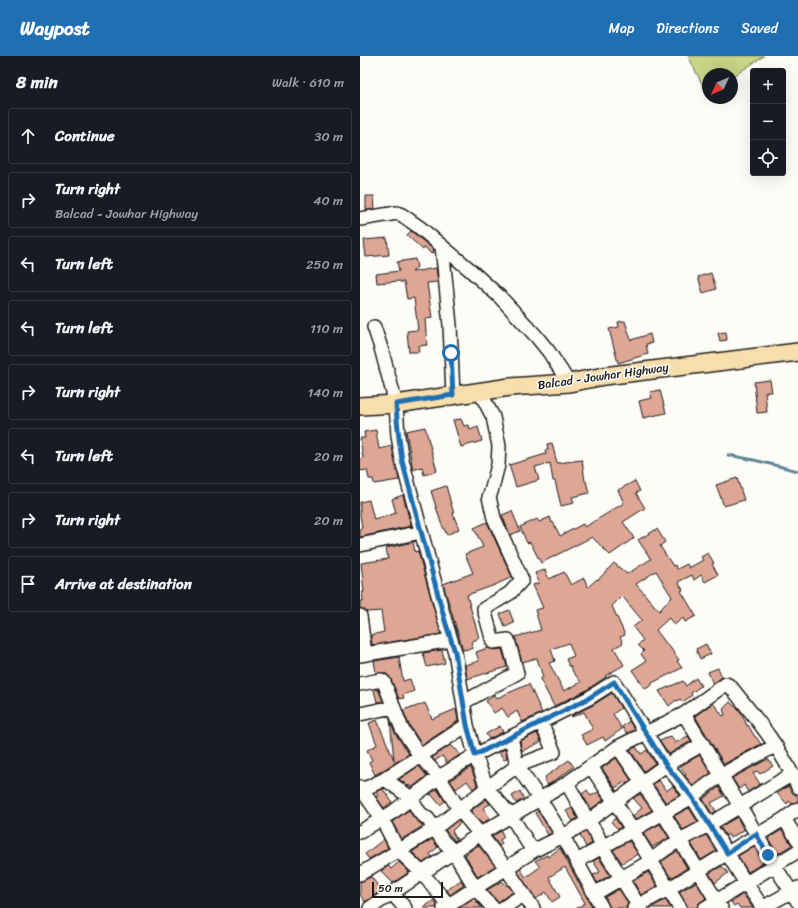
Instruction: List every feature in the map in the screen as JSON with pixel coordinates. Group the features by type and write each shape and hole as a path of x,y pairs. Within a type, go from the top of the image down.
{"main road":[{"name":"Balcad - Jowhar Highway","path":"360,406 396,404 510,387 569,383 604,376 798,352"}],"street":[{"path":"360,219 397,214 420,227 500,297 549,352 569,383"},
{"path":"442,246 450,325 453,395"},
{"path":"374,327 396,404 398,436 402,460 455,652 467,725 475,755 486,788 511,816 534,851"},
{"path":"464,702 517,674 508,640 493,642 484,609 510,593 522,580 494,518 489,497 498,464 499,446 493,417 480,392"},
{"path":"360,545 421,532"},
{"path":"360,616 363,654 451,640"},
{"path":"360,684 381,680 384,682 402,729 420,756 439,777 459,809 506,868 532,908"},
{"path":"360,832 382,819 439,777 475,755 589,698 614,682 666,765 692,797 763,908 796,894 774,866 740,806 684,714"},
{"path":"370,908 480,834 539,798 567,783 618,747 684,714 728,684 756,718 793,774 798,787"},
{"path":"360,714 393,707"},
{"path":"361,869 434,829 486,788 517,766 554,752 540,722"},
{"path":"467,725 385,779 361,789 382,819 398,850 422,873 448,907 506,868 588,821 666,765 703,744"},
{"path":"511,737 517,766 563,836 602,908"},
{"path":"576,861 633,831 692,797 706,785 747,760 775,746"},
{"path":"618,747 663,813 719,904"},
{"path":"591,767 615,802 680,908"},
{"path":"594,894 622,879 680,841 793,774"},
{"path":"385,779 410,798 420,813 428,819 434,829 454,851 476,889 493,908"},
{"path":"567,783 637,907 756,834 784,819 798,809"},
{"path":"784,819 798,840"},
{"path":"705,908 719,904 745,882 774,866 798,850"},
{"path":"392,893 405,908"},
{"path":"503,908 523,895"}],"green space":[{"path":"688,56 764,56 738,73 738,68 702,68 702,84"}],"building":[{"path":"366,196 374,196 375,209 366,210"},
{"path":"411,231 434,250 431,254 425,247 423,250 407,235"},
{"path":"387,238 389,255 366,257 364,240"},
{"path":"415,259 417,267 412,272 436,268 438,282 427,283 432,318 425,319 427,345 418,346 419,352 409,352 407,331 418,330 414,298 407,299 404,282 377,283 376,274 399,271 397,262"},
{"path":"711,273 716,289 703,293 698,277"},
{"path":"625,321 631,340 650,334 652,343 646,344 648,354 618,363 609,329 619,327 618,322"},
{"path":"726,332 727,340 720,341 718,333"},
{"path":"770,380 772,392 765,392 767,412 757,413 754,382"},
{"path":"660,390 666,413 643,418 639,401 652,398 650,392"},
{"path":"461,419 464,426 469,425 470,430 478,427 482,441 461,447 453,420"},
{"path":"425,427 437,471 424,475 422,467 413,470 406,431"},
{"path":"376,430 379,449 392,446 399,480 374,484 373,479 369,479 367,470 360,471 360,459 363,458 360,438 365,438 364,432"},
{"path":"552,443 557,463 582,460 585,481 589,493 572,497 574,503 561,506 555,481 553,481 550,463 535,467 539,480 516,487 509,465 546,454 545,450 548,450 547,444"},
{"path":"737,478 744,500 724,506 716,485"},
{"path":"635,481 640,491 636,493 645,508 623,522 634,538 610,555 592,537 541,563 530,542 527,543 520,527 537,519 539,522 550,517 560,536 583,524 585,527 624,503 618,490"},
{"path":"446,486 453,514 459,529 447,535 441,523 431,491"},
{"path":"403,495 411,526 360,537 360,528 362,528 360,502 369,500 374,520 396,513 392,499"},
{"path":"512,511 520,531 510,535 502,515"},
{"path":"487,522 512,577 467,595 479,638 471,642 473,648 463,650 443,584 473,573 465,554 483,547 474,528"},
{"path":"657,529 665,542 660,546 673,566 675,565 677,569 687,564 689,568 703,560 701,557 708,553 714,563 712,564 718,575 705,582 701,575 694,580 692,575 678,582 683,590 681,591 696,616 685,622 683,618 674,625 669,618 656,630 679,660 677,661 682,668 652,683 652,685 645,689 632,670 646,661 641,654 644,651 638,645 643,640 633,627 642,620 622,596 612,606 625,635 620,637 623,643 614,648 624,665 605,676 606,677 585,691 554,706 540,679 543,677 537,658 522,662 515,637 541,630 535,610 543,608 533,585 539,583 535,573 545,570 549,579 564,572 571,585 584,578 588,587 597,579 598,580 614,563 627,574 651,559 638,540","holes":["656,571 672,597 659,611 636,584","569,643 574,656 566,659 569,666 571,666 573,672 581,682 564,691 549,663 555,661 551,649"]},
{"path":"413,542 415,552 418,551 441,634 372,645 371,635 384,632 381,611 367,612 360,608 360,601 363,601 362,592 364,592 361,563 388,559 386,548"},
{"path":"509,610 514,623 505,627 500,614"},
{"path":"706,644 711,654 700,659 696,649"},
{"path":"488,648 494,650 502,649 507,667 467,679 465,665 479,661 476,652"},
{"path":"442,650 445,663 427,667 423,653"},
{"path":"400,657 403,681 410,679 414,691 403,695 404,698 399,699 389,676 385,673 376,673 374,661"},
{"path":"718,668 722,677 713,684 708,672"},
{"path":"696,678 701,686 691,693 692,695 683,702 680,699 677,701 676,700 669,706 659,691 683,681 686,686"},
{"path":"529,684 542,713 522,722 517,711 508,717 502,708 494,713 486,701 495,695 497,698"},
{"path":"378,689 383,701 377,702 374,690"},
{"path":"612,693 621,708 613,714 622,729 605,741 603,737 587,745 581,735 593,729 584,712 572,717 571,716"},
{"path":"730,702 736,706 742,714 747,726 748,725 761,744 724,764 695,716 713,703 723,716 725,715 723,709"},
{"path":"425,703 432,719 456,709 458,721 422,745 409,725 403,710"},
{"path":"390,719 395,733 409,754 375,775 369,762 372,760 367,750 377,745 369,723 377,720 394,760"},
{"path":"629,721 635,730 627,733 622,727"},
{"path":"500,726 503,732 489,739 486,734"},
{"path":"537,733 541,742 522,751 520,741"},
{"path":"671,736 675,743 688,736 691,741 669,754 660,741"},
{"path":"450,745 455,750 456,749 460,755 447,763 442,756 435,761 432,758"},
{"path":"636,747 641,754 647,750 655,763 644,771 630,750"},
{"path":"505,749 507,758 504,760 499,752"},
{"path":"700,755 711,773 693,786 685,776 686,775 680,766"},
{"path":"616,758 631,780 626,784 625,782 615,788 602,768"},
{"path":"768,759 773,766 760,774 757,771 753,773 760,784 748,792 744,785 739,789 732,778"},
{"path":"569,760 574,767 548,785 544,780 546,778 545,777"},
{"path":"419,766 427,776 411,788 399,779"},
{"path":"471,767 477,785 473,789 467,781 456,789 450,780"},
{"path":"659,780 666,791 673,786 680,795 666,803 653,784"},
{"path":"788,786 798,797 798,801 792,804 789,801 787,804 777,793"},
{"path":"719,787 724,796 711,803 716,811 712,814 703,799"},
{"path":"383,789 392,802 384,808 376,797 378,796 376,792"},
{"path":"437,789 445,801 440,805 431,794 429,795"},
{"path":"587,790 591,796 598,792 604,800 591,809 582,794"},
{"path":"520,791 524,799 516,803 512,796"},
{"path":"640,794 652,810 635,820 633,816 642,808 633,798"},
{"path":"486,799 490,804 483,808 490,818 482,824 471,811"},
{"path":"572,808 577,818 573,821 566,811"},
{"path":"689,808 698,822 683,830 674,816"},
{"path":"409,810 413,817 423,826 402,839 392,822"},
{"path":"538,811 552,833 548,835 535,813"},
{"path":"737,817 744,830 730,838 728,834 726,836 720,827"},
{"path":"615,818 621,827 618,829 611,822"},
{"path":"458,820 460,823 452,831 457,840 455,841 445,830"},
{"path":"660,824 669,838 652,847 643,833"},
{"path":"782,830 792,845 777,854 768,838"},
{"path":"501,831 504,837 500,840 502,844 499,846 492,836"},
{"path":"586,832 592,843 586,847 580,835"},
{"path":"706,835 716,851 701,860 691,843"},
{"path":"384,839 388,848 369,859 365,854"},
{"path":"432,839 438,847 430,854 432,857 423,863 412,852"},
{"path":"629,841 638,854 622,863 613,850"},
{"path":"478,845 495,866 478,877 465,855"},
{"path":"754,846 763,863 748,872 738,856"},
{"path":"560,848 593,908 577,908 585,903 565,867 549,877 560,897 552,902 546,892 536,899 517,871 520,869 526,877 540,867 535,861 547,855 548,857"},
{"path":"677,851 687,868 671,878 661,862"},
{"path":"599,858 610,875 597,883 593,875 600,872 593,861"},
{"path":"399,862 409,872 393,883 381,871 388,866 391,869"},
{"path":"722,866 728,873 715,883 709,873"},
{"path":"648,872 657,886 641,895 633,881"},
{"path":"371,877 382,890 365,902 360,895 360,882"},
{"path":"461,880 464,885 450,895 447,890"},
{"path":"502,881 507,886 508,885 513,892 498,902 487,890"},
{"path":"696,882 706,898 698,904 697,908 688,908 679,892"},
{"path":"619,889 628,903 626,908 610,908 605,897"},
{"path":"743,894 753,908 740,908 737,904 734,906 731,902"},
{"path":"474,898 482,908 459,908"},
{"path":"434,900 437,904 436,908 423,908"},
{"path":"665,900 671,908 650,908"}],"waterway":[{"path":"728,455 798,471"}],"route":[{"path":"451,353 453,395 396,404 396,414 402,460 445,621 455,652 467,725 475,755 589,698 614,682 666,765 692,797 727,853 756,834 768,855"}]}
